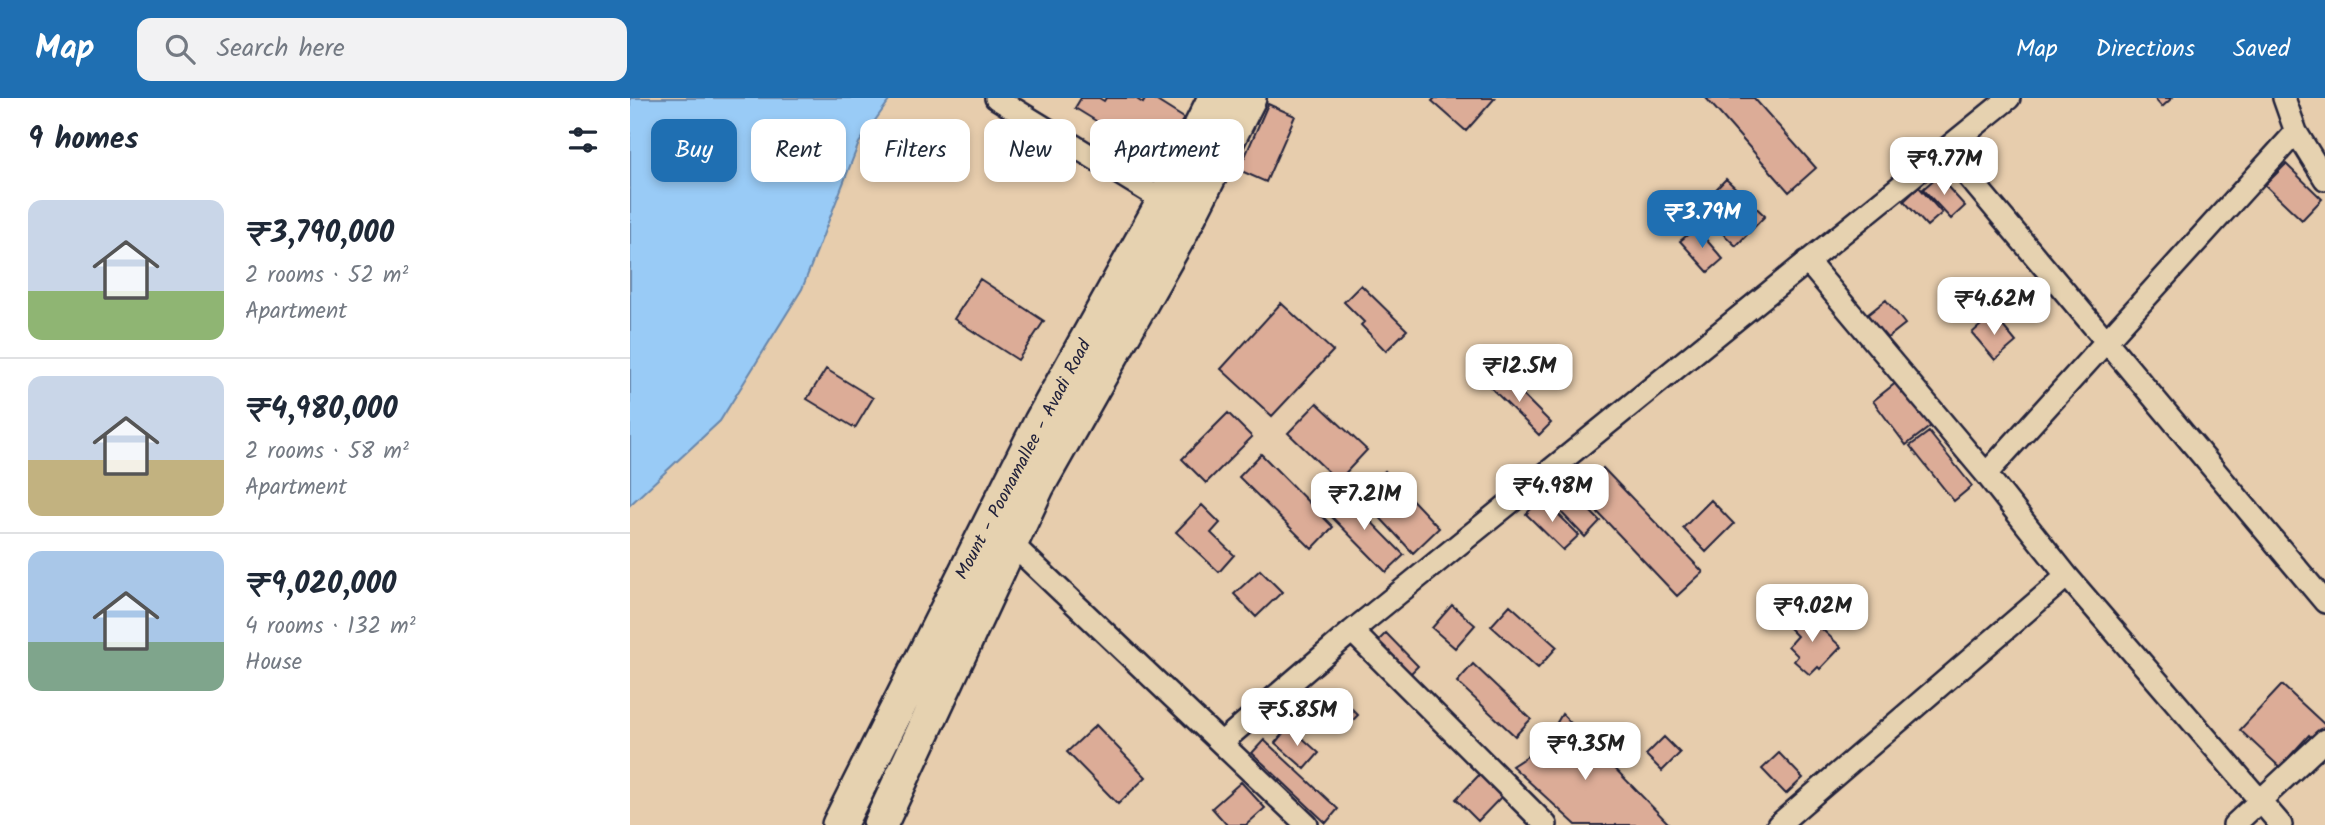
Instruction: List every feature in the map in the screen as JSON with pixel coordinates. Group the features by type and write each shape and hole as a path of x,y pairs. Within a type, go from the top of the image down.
{"main road":[{"name":"Mount - Poonamallee - Avadi Road","path":"880,825 1000,536 1041,422 1164,201 1215,98"},
{"name":"Mount - Poonamallee - Avadi Road","path":"839,825 1000,536 1037,487 1179,236 1249,98"}],"street":[{"path":"1221,743 1352,631 2009,98"},
{"path":"2284,98 2296,132 2325,178"},
{"path":"1002,102 1164,201"},
{"path":"1986,474 2296,132"},
{"path":"1946,150 2325,602"},
{"path":"1807,261 1986,474 2067,576 2281,825"},
{"path":"1000,536 1307,825"},
{"path":"1778,825 2067,576"},
{"path":"1352,631 1546,825"},
{"path":"2234,825 2325,740"}],"water":[{"path":"630,98 891,98 876,119 860,119 860,142 846,176 846,119 751,119 751,182 844,182 802,289 720,421 630,505"}],"building":[{"path":"1081,98 1099,98 1104,101 1106,98 1135,98 1143,103 1146,98 1152,98 1184,118 1093,119 1075,108"},
{"path":"1435,98 1495,98 1466,131 1432,101"},
{"path":"1706,98 1754,98 1816,168 1789,192"},
{"path":"2154,98 2172,98 2162,107"},
{"path":"1268,104 1295,116 1266,182 1244,172 1244,159"},
{"path":"2286,164 2322,199 2302,220 2265,185"},
{"path":"1938,176 1965,206 1951,219 1923,189"},
{"path":"1726,179 1765,216 1736,246 1697,209"},
{"path":"1919,187 1942,213 1927,226 1904,201"},
{"path":"1696,228 1723,259 1708,272 1680,241"},
{"path":"980,279 1044,321 1018,360 954,319"},
{"path":"1361,285 1407,330 1386,351 1361,325 1364,322 1344,302"},
{"path":"1886,300 1905,324 1881,343 1862,319"},
{"path":"1281,303 1333,351 1272,416 1221,369"},
{"path":"1993,314 2016,342 1995,360 1972,333"},
{"path":"826,369 873,398 855,428 807,399"},
{"path":"1500,372 1551,423 1539,435 1488,385"},
{"path":"1897,382 1931,426 1906,445 1873,401"},
{"path":"1317,403 1367,450 1338,481 1288,433"},
{"path":"1228,413 1252,437 1206,483 1182,459"},
{"path":"1929,432 1972,486 1954,501 1910,446"},
{"path":"1261,454 1333,527 1312,549 1239,477"},
{"path":"1603,468 1703,572 1677,596 1589,503 1599,493 1588,482"},
{"path":"1385,471 1439,528 1413,553 1359,495"},
{"path":"1341,491 1404,555 1386,572 1323,508"},
{"path":"1573,494 1600,521 1585,537 1558,509"},
{"path":"1542,498 1579,535 1563,550 1526,514"},
{"path":"1711,500 1734,524 1706,552 1683,528"},
{"path":"1202,505 1220,523 1211,533 1234,555 1219,572 1176,532"},
{"path":"1260,570 1282,592 1256,617 1234,594"},
{"path":"1452,605 1475,625 1455,648 1432,628"},
{"path":"1510,605 1557,647 1538,668 1491,626"},
{"path":"1804,612 1841,647 1820,669 1818,667 1810,675 1794,661 1798,656 1788,646 1797,636 1789,628"},
{"path":"1386,633 1418,666 1409,675 1377,642"},
{"path":"1473,664 1531,719 1515,736 1457,682"},
{"path":"2282,685 2325,725 2314,740 2309,735 2289,757 2294,762 2285,772 2240,730"},
{"path":"1336,693 1358,715 1341,732 1318,710"},
{"path":"1562,714 1670,825 1576,825 1512,766 1543,746"},
{"path":"1096,725 1146,777 1118,804 1067,752"},
{"path":"1289,726 1319,753 1305,769 1275,743"},
{"path":"1664,737 1680,753 1662,771 1646,755"},
{"path":"1264,740 1338,809 1326,823 1252,753"},
{"path":"1779,753 1803,778 1786,794 1762,769"},
{"path":"1481,773 1503,795 1478,821 1456,799"},
{"path":"1241,782 1265,808 1246,825 1227,825 1212,808"}]}
